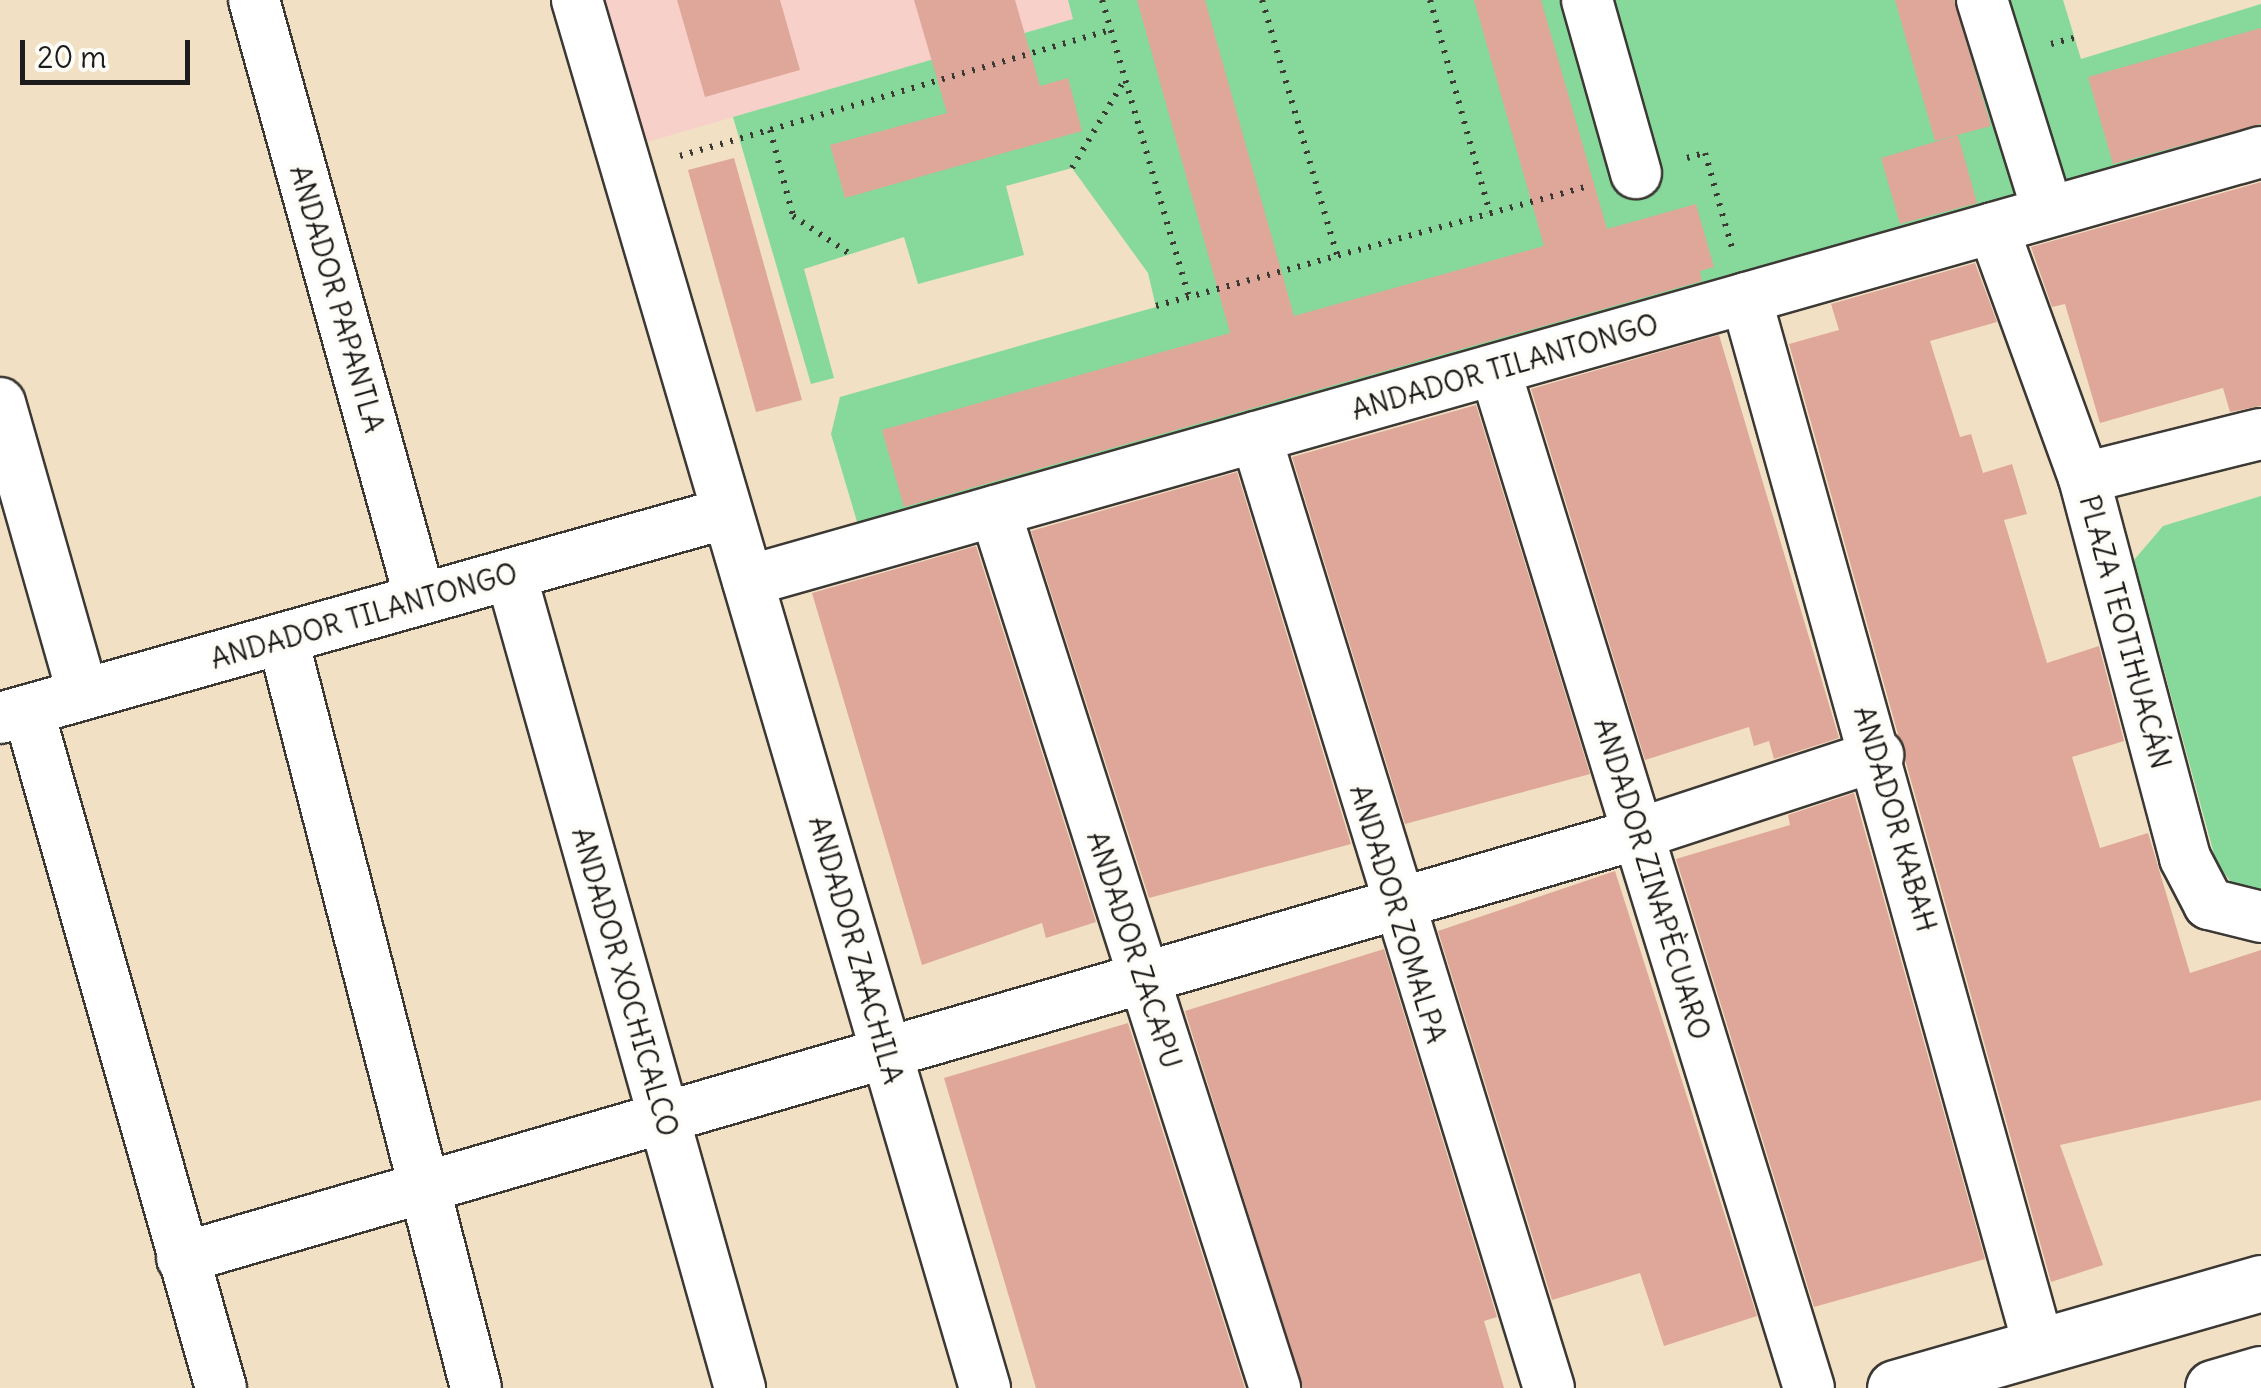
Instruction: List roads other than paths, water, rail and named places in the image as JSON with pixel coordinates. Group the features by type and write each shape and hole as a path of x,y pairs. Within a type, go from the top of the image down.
{"street":[{"name":"ANDADOR PAPANTLA","path":"254,0 420,598"},
{"name":"ANDADOR ZAACHILA","path":"577,0 984,1388"},
{"path":"1586,0 1636,173"},
{"path":"1982,0 2048,212"},
{"name":"ANDADOR TILANTONGO","path":"748,582 2261,152"},
{"path":"1992,228 2084,478"},
{"name":"ANDADOR KABAH","path":"1746,298 1878,755 2038,1343"},
{"name":"ANDADOR ZINAPÈCUARO","path":"1495,370 1809,1388"},
{"path":"0,403 83,694"},
{"name":"PLAZA TEOTIHUACÁN","path":"2261,434 2084,478 2186,858 2209,904 2261,918"},
{"name":"ANDADOR ZOMALPA","path":"1256,437 1394,904 1549,1388"},
{"name":"ANDADOR ZACAPU","path":"995,511 1275,1388"},
{"name":"ANDADOR TILANTONGO","path":"14,714 727,513"},
{"name":"ANDADOR XOCHICALCO","path":"512,575 740,1388"},
{"path":"283,640 419,1190 476,1388"},
{"path":"14,714 221,1388"},
{"path":"182,1258 1638,834 1878,755"},
{"path":"1894,1388 2038,1343 2261,1283"},
{"path":"2213,1388 2261,1374"}]}
